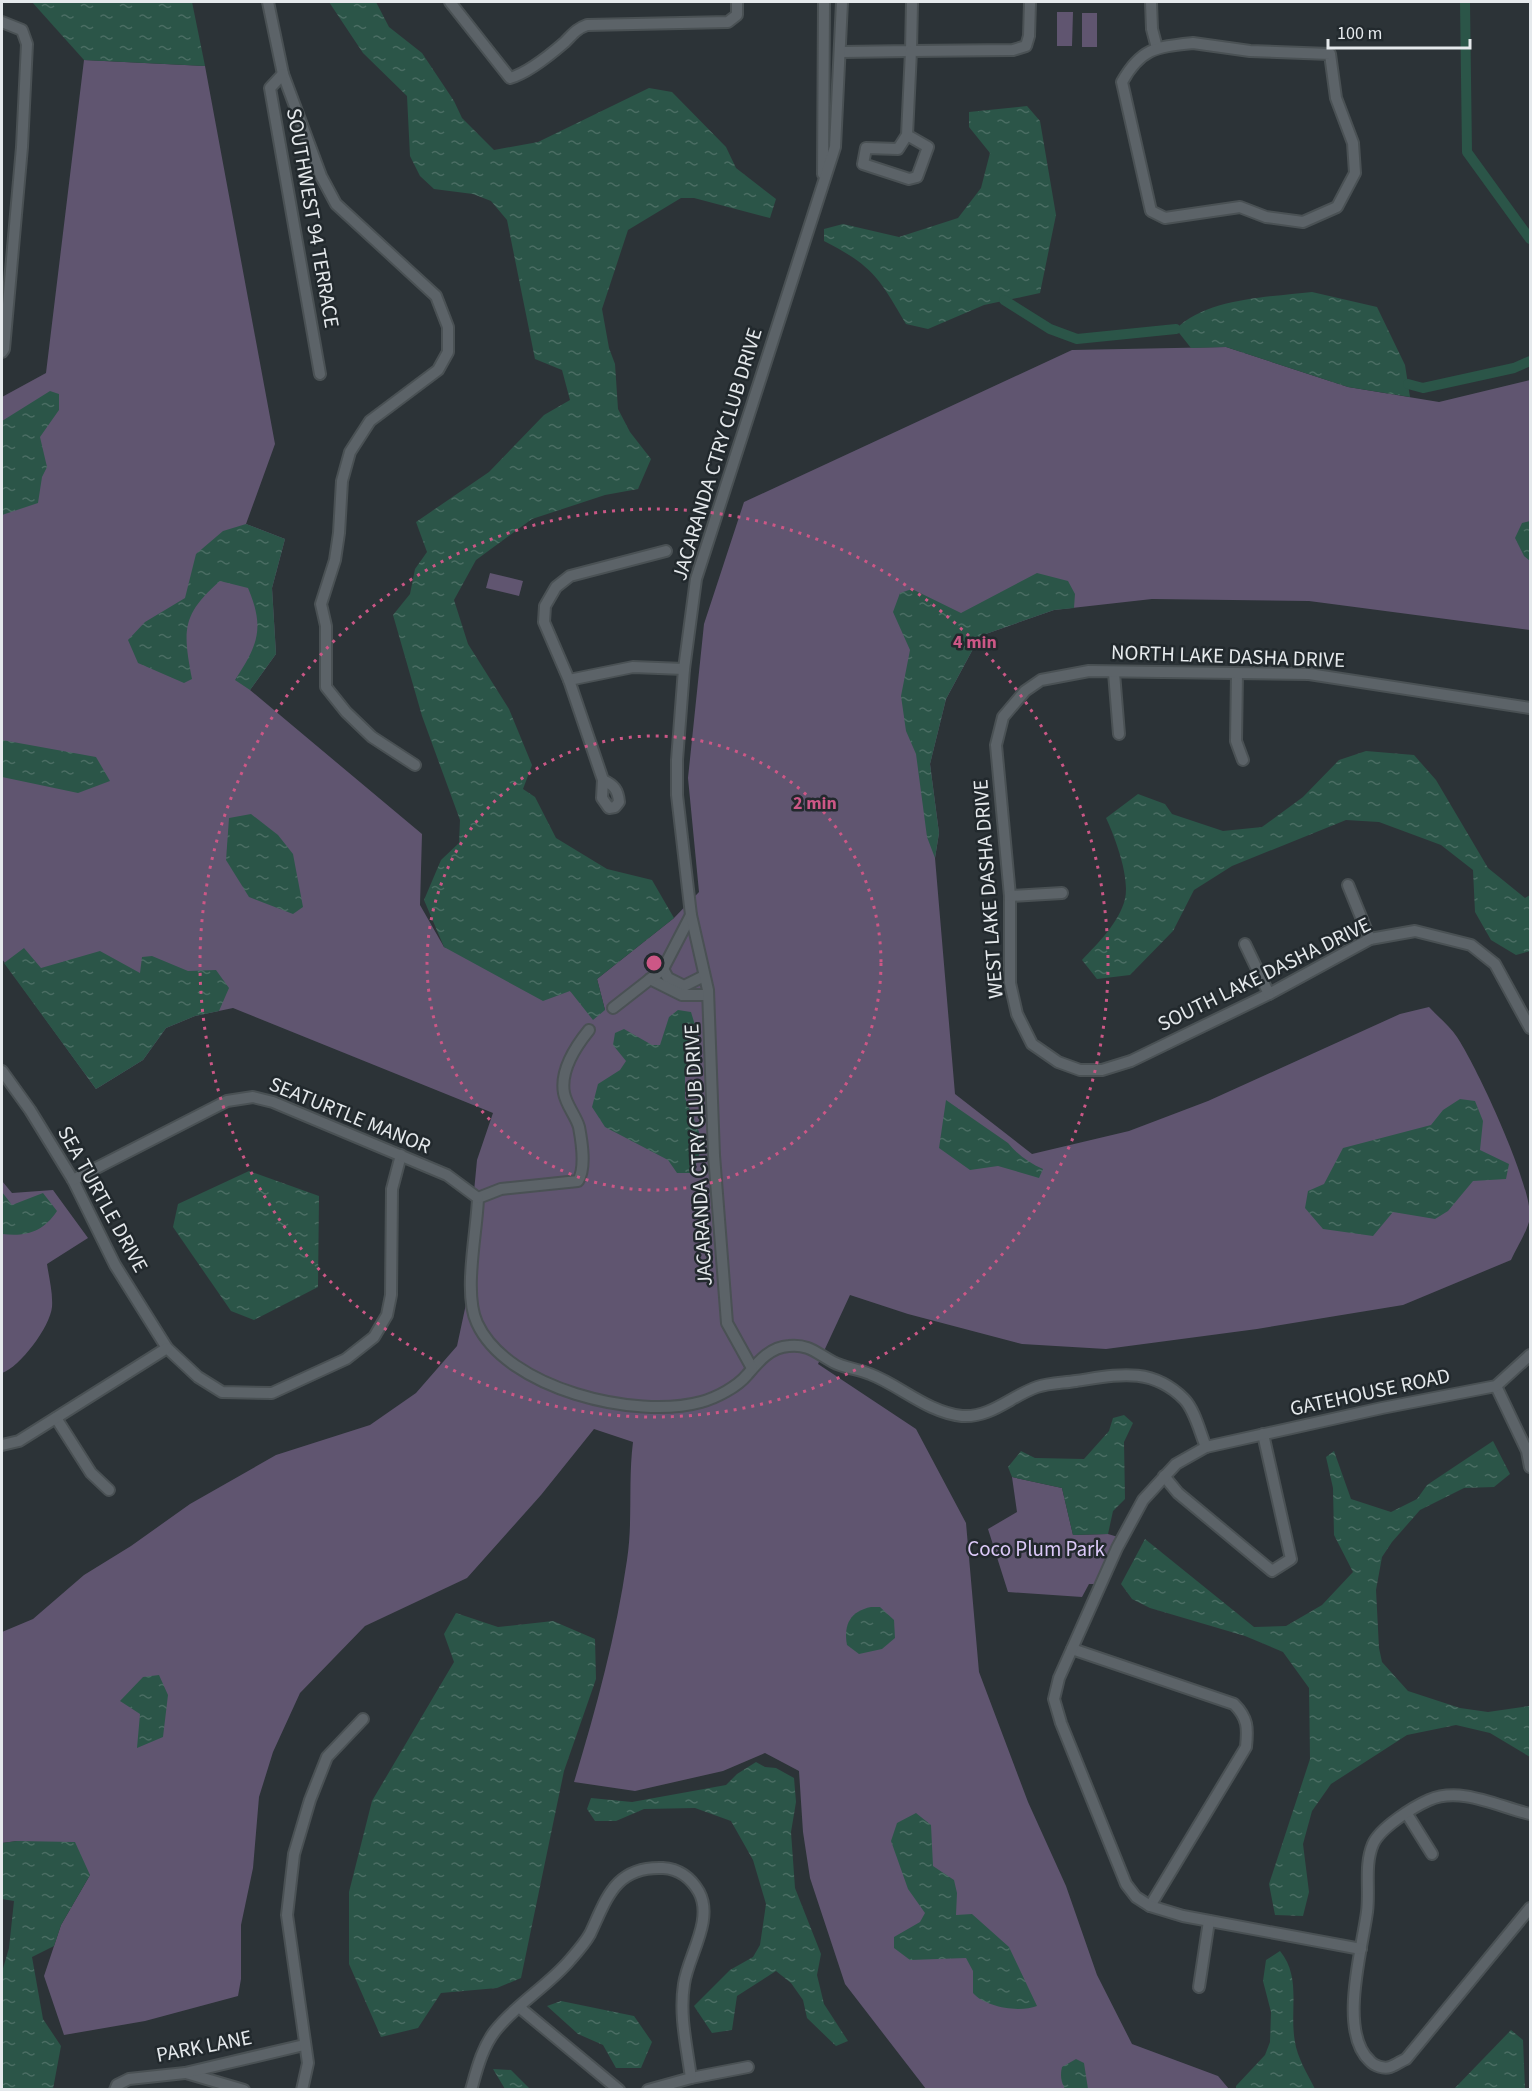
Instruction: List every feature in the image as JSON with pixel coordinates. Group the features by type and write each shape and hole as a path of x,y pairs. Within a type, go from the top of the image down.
{"street":[{"path":"268,2 283,74 321,176 336,204 436,296 448,327 448,352 438,370 370,421 350,452 342,481 335,560 321,604 326,626 326,687 346,712 372,737 416,765"},
{"path":"450,2 510,78 519,76 566,41 575,29 587,25 728,22 737,15 737,2"},
{"name":"JACARANDA CTRY CLUB DRIVE","path":"822,189 824,2"},
{"name":"JACARANDA CTRY CLUB DRIVE","path":"752,1368 727,1323 714,1155 708,995 691,915 677,795 684,669 696,579 835,147 842,52 842,2"},
{"path":"907,135 928,147 916,177 909,179 863,164 866,148 898,149 907,135 912,2"},
{"path":"842,52 1013,50 1026,46 1029,36 1030,2"},
{"path":"1151,2 1152,29 1157,48"},
{"path":"2,22 22,30 27,44 21,158 2,352"},
{"path":"1192,43 1250,51 1330,54 1336,98 1353,143 1355,173 1337,207 1303,222 1266,217 1240,207 1165,218 1151,211 1122,82 1132,64 1144,53 1157,48 1192,43"},
{"name":"SOUTHWEST 94 TERRACE","path":"283,74 270,88 320,374"},
{"path":"603,780 569,680 544,622 545,606 556,586 570,576 666,551"},
{"path":"569,680 633,667 684,669"},
{"name":"NORTH LAKE DASHA DRIVE","path":"996,745 1003,717 1012,704 1041,680 1089,671 1309,674 1530,708"},
{"path":"1114,673 1119,734"},
{"path":"1237,673 1236,741 1243,760"},
{"name":"WEST LAKE DASHA DRIVE","path":"996,745 1010,896 1010,983 1017,1014 1032,1044 1058,1062 1080,1070"},
{"path":"1348,885 1370,939"},
{"path":"1010,896 1062,892"},
{"path":"613,1008 663,969 691,915"},
{"name":"SOUTH LAKE DASHA DRIVE","path":"1080,1070 1102,1070 1131,1061 1269,994 1370,939 1415,931 1471,945 1495,964 1530,1025"},
{"path":"1245,944 1269,994"},
{"path":"663,969 668,978 684,986 705,976"},
{"name":"JACARANDA CTRY CLUB DRIVE","path":"650,979 682,995 708,995"},
{"path":"589,1030 578,1044 567,1068 564,1093 579,1127 584,1172 578,1181 501,1189 478,1198 476,1246 470,1277 476,1322 493,1347 522,1372 604,1401 647,1407 702,1402 725,1391 746,1376 760,1359 786,1346 807,1346 834,1363 871,1374 938,1410 962,1416 987,1413 1038,1387 1126,1373 1161,1380 1186,1401 1206,1447"},
{"name":"SEA TURTLE DRIVE","path":"2,1071 30,1110 74,1180 115,1265 167,1348 198,1377 222,1392 272,1394 346,1359 374,1337 387,1315 392,1295 392,1189 400,1155"},
{"name":"SEATURTLE MANOR","path":"74,1180 227,1101 253,1097 273,1102 447,1175 478,1198"},
{"path":"2,1444 19,1441 167,1348"},
{"path":"1530,1355 1496,1386 1527,1451 1530,1467"},
{"name":"GATEHOUSE ROAD","path":"1149,1906 1136,1897 1125,1884 1054,1699 1059,1678 1117,1548 1143,1500 1176,1464 1206,1447 1496,1386"},
{"path":"56,1419 91,1473 109,1490"},
{"path":"1164,1476 1178,1493 1272,1571 1291,1559 1263,1434"},
{"path":"1072,1649 1234,1704 1245,1714 1248,1728 1246,1747 1149,1906 1209,1921 1361,1949"},
{"path":"302,2090 308,2063 287,1915 294,1854 310,1800 327,1756 363,1719"},
{"path":"1530,1814 1465,1796 1445,1796 1429,1800 1384,1828 1373,1843 1368,1860 1367,1909 1354,1993 1355,2027 1363,2055 1374,2065 1389,2068 1406,2059 1530,1908"},
{"path":"1407,1814 1432,1854"},
{"path":"471,2090 486,2045 495,2031 556,1976 572,1958 589,1936 599,1910 612,1889 629,1874 650,1868 680,1872 693,1882 701,1895 703,1913 700,1932 689,1959 681,2006 691,2078"},
{"path":"1199,1987 1209,1921"},
{"path":"519,2007 619,2090"},
{"name":"PARK LANE","path":"115,2090 117,2085 129,2079 185,2073 304,2045"},
{"path":"648,2090 691,2078 748,2067"},
{"path":"185,2073 244,2090"}],"green space":[{"path":"1057,12 1073,12 1072,46 1057,46"},
{"path":"1082,13 1097,13 1097,47 1082,47"},
{"path":"84,60 205,66 275,444 246,524 285,539 272,588 276,654 250,690 422,834 420,905 444,947 570,991 605,1010 597,979 674,918 699,892 688,778 704,624 744,502 1072,350 1226,347 1348,387 1439,402 1530,380 1530,630 1309,601 1152,599 1054,610 980,636 946,699 930,764 939,833 935,858 955,1094 1032,1154 1129,1131 1208,1101 1400,1014 1429,1007 1454,1033 1466,1052 1502,1126 1522,1180 1530,1218 1511,1260 1403,1305 1257,1329 1106,1349 1022,1344 908,1314 850,1295 818,1364 916,1429 966,1523 979,1672 1028,1802 1066,1886 1097,1975 1132,2044 1218,2076 1229,2089 926,2089 845,1984 810,1878 803,1832 799,1771 765,1753 723,1771 635,1791 574,1782 598,1700 611,1644 627,1560 630,1531 633,1442 594,1429 541,1495 467,1578 365,1626 300,1693 273,1752 259,1797 253,1868 241,1925 241,1979 238,1996 145,2021 64,2035 44,1976 61,1925 90,1875 17,1841 2,1843 2,1632 33,1619 84,1575 131,1546 190,1504 276,1455 370,1425 416,1393 457,1346 469,1290 471,1223 477,1160 493,1113 233,1008 195,1016 166,1028 143,1060 96,1089 2,959 2,397 46,373"},
{"path":"490,573 523,581 519,596 486,588"},
{"path":"2,1181 12,1193 53,1190 88,1238 47,1264 52,1307 46,1325 25,1355 2,1373"},
{"name":"Coco Plum Park","path":"1012,1477 1062,1488 1073,1535 1108,1534 1118,1537 1096,1584 1089,1584 1082,1597 1008,1592 988,1529 1017,1512"}],"water":[{"path":"32,2 192,2 205,66 84,60"},
{"path":"329,2 376,2 389,27 422,53 454,101 462,118 494,150 538,142 649,88 672,92 726,147 736,168 776,199 770,218 694,198 681,198 628,230 602,309 609,348 615,364 618,409 630,432 651,459 638,489 605,495 532,519 476,560 454,600 468,644 509,709 532,765 523,789 535,797 556,838 607,869 652,880 674,918 597,979 605,1010 593,1020 570,991 543,1001 444,947 424,900 441,860 459,843 460,820 422,716 393,615 410,594 415,569 427,552 416,522 489,472 544,415 570,400 562,370 535,359 507,220 491,201 473,194 434,189 420,176 410,156 407,96 363,53"},
{"path":"1027,106 1040,121 1056,215 1040,293 984,305 928,329 906,324 889,295 873,275 854,258 824,241 824,229 843,224 899,237 958,218 981,188 990,153 969,127 969,112"},
{"path":"1312,292 1377,307 1405,365 1410,397 1348,387 1226,347 1191,348 1176,329 1204,311 1222,305"},
{"path":"50,391 59,394 59,410 40,437 47,467 42,477 38,503 2,515 2,421"},
{"path":"1530,521 1530,561 1524,556 1515,538 1522,523"},
{"path":"246,524 285,539 272,588 276,654 250,690 235,680 254,646 257,625 253,602 248,588 220,581 198,604 188,625 187,648 192,679 184,683 138,663 128,640 145,622 185,598 196,554 223,531"},
{"path":"1037,573 1068,581 1075,594 1074,608 1054,610 980,636 946,699 930,764 939,833 935,858 927,837 916,754 906,731 901,696 910,650 893,612 900,593 912,589 961,613"},
{"path":"2,740 96,757 110,781 78,793 2,777"},
{"path":"1366,751 1414,755 1436,780 1488,868 1525,898 1530,895 1530,951 1516,955 1491,940 1475,912 1473,870 1441,845 1379,822 1346,820 1232,866 1194,890 1173,931 1130,975 1097,979 1082,960 1113,924 1122,908 1126,890 1121,857 1106,818 1138,794 1165,804 1172,814 1223,831 1262,827 1303,797 1339,760"},
{"path":"251,814 278,835 293,854 303,907 293,914 249,897 226,860 229,818"},
{"path":"24,948 41,968 100,951 140,973 142,957 152,956 188,971 216,970 229,988 219,1011 195,1016 166,1028 143,1060 96,1089 4,963"},
{"path":"678,1010 691,1012 698,1035 685,1074 685,1098 699,1132 701,1149 693,1173 677,1173 668,1160 605,1127 592,1107 598,1084 620,1070 626,1061 613,1045 615,1033 624,1029 652,1045 660,1045 669,1017"},
{"path":"1460,1099 1475,1101 1483,1121 1480,1150 1509,1164 1506,1179 1473,1181 1448,1211 1435,1219 1393,1212 1373,1236 1323,1229 1305,1208 1308,1191 1324,1184 1343,1148 1431,1125 1443,1110"},
{"path":"946,1100 1008,1143 1024,1158 1043,1169 1039,1178 998,1166 970,1170 939,1148"},
{"path":"249,1171 319,1196 318,1287 254,1320 231,1311 173,1227 178,1204"},
{"path":"2,1192 12,1205 43,1193 57,1211 46,1224 33,1232 19,1235 2,1234"},
{"path":"1124,1415 1133,1423 1124,1442 1125,1499 1113,1511 1108,1534 1073,1535 1062,1488 1012,1477 1008,1467 1021,1451 1035,1458 1084,1459 1109,1431 1113,1418"},
{"path":"1493,1441 1510,1474 1494,1487 1464,1488 1420,1510 1382,1557 1376,1590 1379,1648 1382,1662 1408,1691 1460,1708 1488,1712 1529,1706 1530,1757 1490,1733 1456,1725 1407,1735 1331,1784 1312,1811 1303,1844 1309,1892 1303,1916 1275,1915 1269,1884 1310,1759 1309,1688 1283,1652 1245,1636 1150,1608 1132,1599 1121,1584 1145,1539 1254,1627 1286,1626 1322,1605 1353,1572 1334,1535 1333,1488 1326,1457 1334,1451 1351,1499 1391,1512 1417,1499 1427,1485"},
{"path":"871,1607 880,1607 894,1620 895,1638 882,1649 859,1654 847,1645 846,1631 854,1615"},
{"path":"456,1613 498,1627 553,1621 595,1639 596,1679 564,1771 521,1978 497,1988 441,1993 418,2028 381,2037 349,1964 349,1892 372,1801 454,1662 444,1634"},
{"path":"159,1675 168,1695 163,1737 137,1748 140,1714 120,1701 143,1677"},
{"path":"756,1762 765,1767 776,1768 794,1778 796,1802 791,1832 795,1888 821,1954 817,1975 824,2004 848,2041 836,2046 807,2018 803,2000 791,1983 776,1971 737,1996 732,2030 712,2033 694,2006 730,1970 753,1957 760,1945 766,1904 753,1860 731,1821 695,1808 644,1809 616,1821 595,1821 587,1809 591,1798 632,1802 726,1785 737,1774"},
{"path":"916,1813 931,1825 933,1866 954,1880 957,1893 956,1915 972,1914 1009,1947 1037,2006 1012,2009 978,1998 973,1993 973,1971 966,1958 910,1960 894,1948 894,1937 920,1922 925,1913 908,1889 891,1841 897,1823"},
{"path":"75,1842 90,1875 61,1925 54,1946 32,1957 43,2019 61,2046 53,2089 2,2089 2,1972 9,1948 14,1901 2,1899 2,1843"},
{"path":"1280,1951 1287,1961 1293,1983 1296,2048 1315,2089 1236,2089 1236,2086 1265,2055 1270,2042 1271,2012 1263,1981 1266,1960"},
{"path":"561,2001 634,2016 652,2042 641,2068 616,2068 603,2045 578,2034 547,2006"},
{"path":"1511,2030 1523,2040 1525,2089 1454,2089"},
{"path":"1076,2059 1084,2063 1088,2089 1065,2089 1063,2084 1062,2067"},
{"path":"493,2069 511,2070 530,2089 505,2089"}],"waterway":[{"path":"1465,2 1467,152 1530,239"},
{"path":"1004,300 1050,329 1077,339 1176,329"},
{"path":"1408,384 1423,388 1514,368 1530,361"}]}
